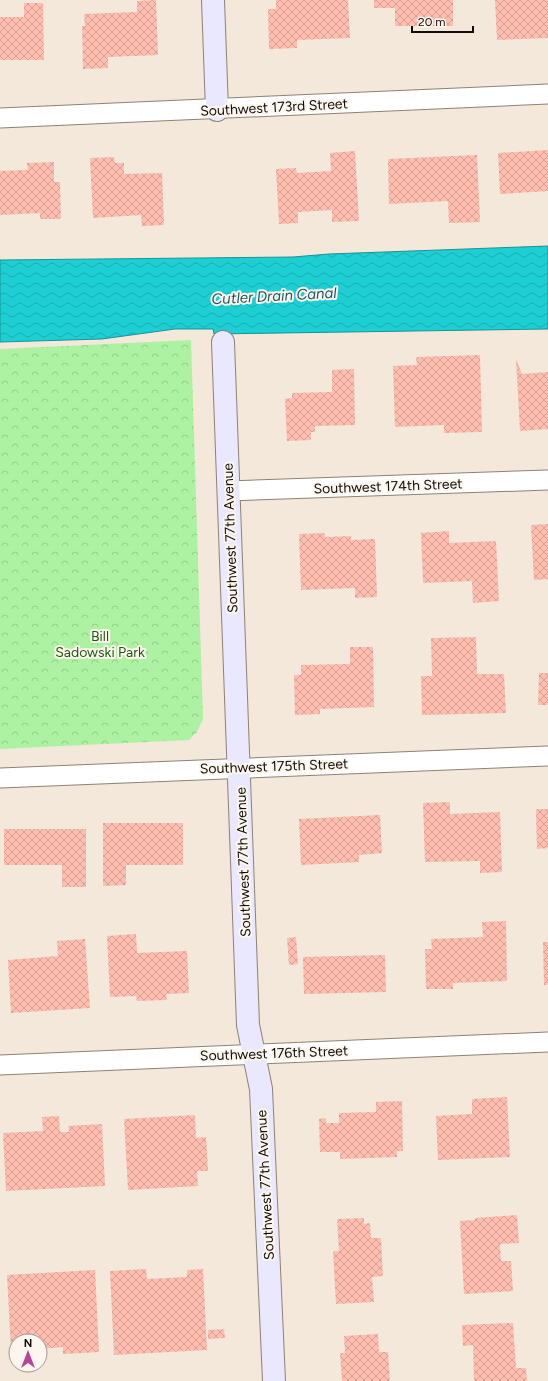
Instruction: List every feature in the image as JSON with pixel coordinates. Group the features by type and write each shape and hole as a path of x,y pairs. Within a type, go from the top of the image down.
{"street":[{"path":"213,0 217,110"},
{"name":"Southwest 173rd Street","path":"0,118 217,110 548,94"},
{"name":"Southwest 77th Avenue","path":"223,342 240,768 248,1025 261,1090 274,1381"},
{"name":"Southwest 174th Street","path":"228,491 548,480"},
{"name":"Southwest 175th Street","path":"0,778 548,756"},
{"name":"Southwest 176th Street","path":"0,1065 548,1042"}],"green space":[{"name":"Bill Sadowski Park","path":"191,340 203,719 197,732 189,740 0,749 0,349"}],"water":[{"name":"Cutler Drain Canal","path":"548,246 548,329 214,334 213,329 175,329 102,339 0,342 0,260 293,257 329,254"}],"building":[{"path":"156,0 158,55 108,57 108,68 83,69 82,26 85,26 84,14 137,12 137,1"},
{"path":"276,0 348,0 350,38 297,40 297,48 269,49 268,9 276,9"},
{"path":"374,0 453,0 453,26 395,26 395,8 374,8"},
{"path":"495,0 548,0 548,38 497,40"},
{"path":"24,3 43,3 44,60 0,60 0,17 24,17"},
{"path":"548,150 548,191 500,194 498,153"},
{"path":"355,151 359,221 332,222 332,210 298,212 298,223 279,224 276,169 296,168 297,173 331,171 330,153"},
{"path":"477,155 480,222 449,223 448,201 389,204 388,159"},
{"path":"114,157 115,163 124,163 124,174 162,173 164,225 142,226 141,215 93,218 90,158"},
{"path":"54,162 54,182 60,182 61,219 40,219 40,213 0,215 0,171 28,170 27,163"},
{"path":"480,355 482,432 444,433 444,425 395,427 393,366 417,365 416,357"},
{"path":"516,359 522,374 548,372 548,429 520,431"},
{"path":"354,369 355,425 315,426 315,432 311,432 311,440 287,441 285,399 292,398 292,393 332,392 332,370"},
{"path":"548,524 548,579 534,580 531,525"},
{"path":"449,531 449,543 496,541 499,601 473,603 472,581 423,583 421,533"},
{"path":"325,533 325,537 351,536 351,540 375,539 377,597 355,598 355,588 301,590 299,534"},
{"path":"476,637 477,674 504,674 506,713 422,715 421,676 432,676 431,638"},
{"path":"350,647 373,647 374,707 320,709 320,714 295,715 294,675 301,675 301,665 350,664"},
{"path":"539,673 548,673 548,705 538,705"},
{"path":"450,802 450,814 500,812 502,872 480,873 480,861 425,862 423,803"},
{"path":"536,809 548,809 548,848 537,849"},
{"path":"380,815 382,853 359,855 359,862 301,865 299,819"},
{"path":"103,823 183,823 183,865 126,865 126,885 103,886"},
{"path":"4,829 86,829 86,887 62,887 62,865 4,865"},
{"path":"506,921 507,981 453,983 453,989 426,989 425,949 432,949 431,939 483,937 482,922"},
{"path":"136,934 137,953 187,951 189,993 166,994 167,1000 137,1001 136,996 110,997 107,936"},
{"path":"296,937 298,964 289,965 287,938"},
{"path":"85,939 90,1008 11,1013 8,960 58,956 57,941"},
{"path":"543,942 548,942 548,985 544,985"},
{"path":"385,955 386,992 304,994 303,957"},
{"path":"507,1097 510,1157 438,1160 436,1116 472,1114 472,1099"},
{"path":"402,1101 403,1151 397,1151 397,1157 340,1159 340,1152 320,1152 319,1119 326,1118 326,1123 339,1123 339,1113 376,1112 376,1102"},
{"path":"195,1115 196,1138 206,1137 208,1171 197,1171 198,1186 128,1190 124,1119"},
{"path":"59,1116 60,1132 69,1132 68,1126 102,1124 105,1186 6,1191 3,1133 43,1131 42,1117"},
{"path":"517,1215 519,1243 500,1244 501,1261 511,1261 513,1291 464,1294 460,1221 475,1220 475,1218"},
{"path":"364,1218 364,1224 370,1223 371,1238 381,1238 383,1276 372,1277 374,1302 336,1304 333,1251 339,1251 337,1219"},
{"path":"146,1269 147,1279 187,1277 187,1270 203,1269 207,1350 114,1355 110,1271"},
{"path":"95,1270 99,1352 63,1354 63,1347 48,1348 48,1333 10,1333 7,1275"},
{"path":"513,1323 516,1368 526,1368 527,1381 474,1381 473,1345 463,1346 462,1325"},
{"path":"224,1329 225,1338 208,1339 208,1330"},
{"path":"378,1334 379,1352 388,1352 390,1381 342,1381 340,1353 345,1353 344,1336"}]}
